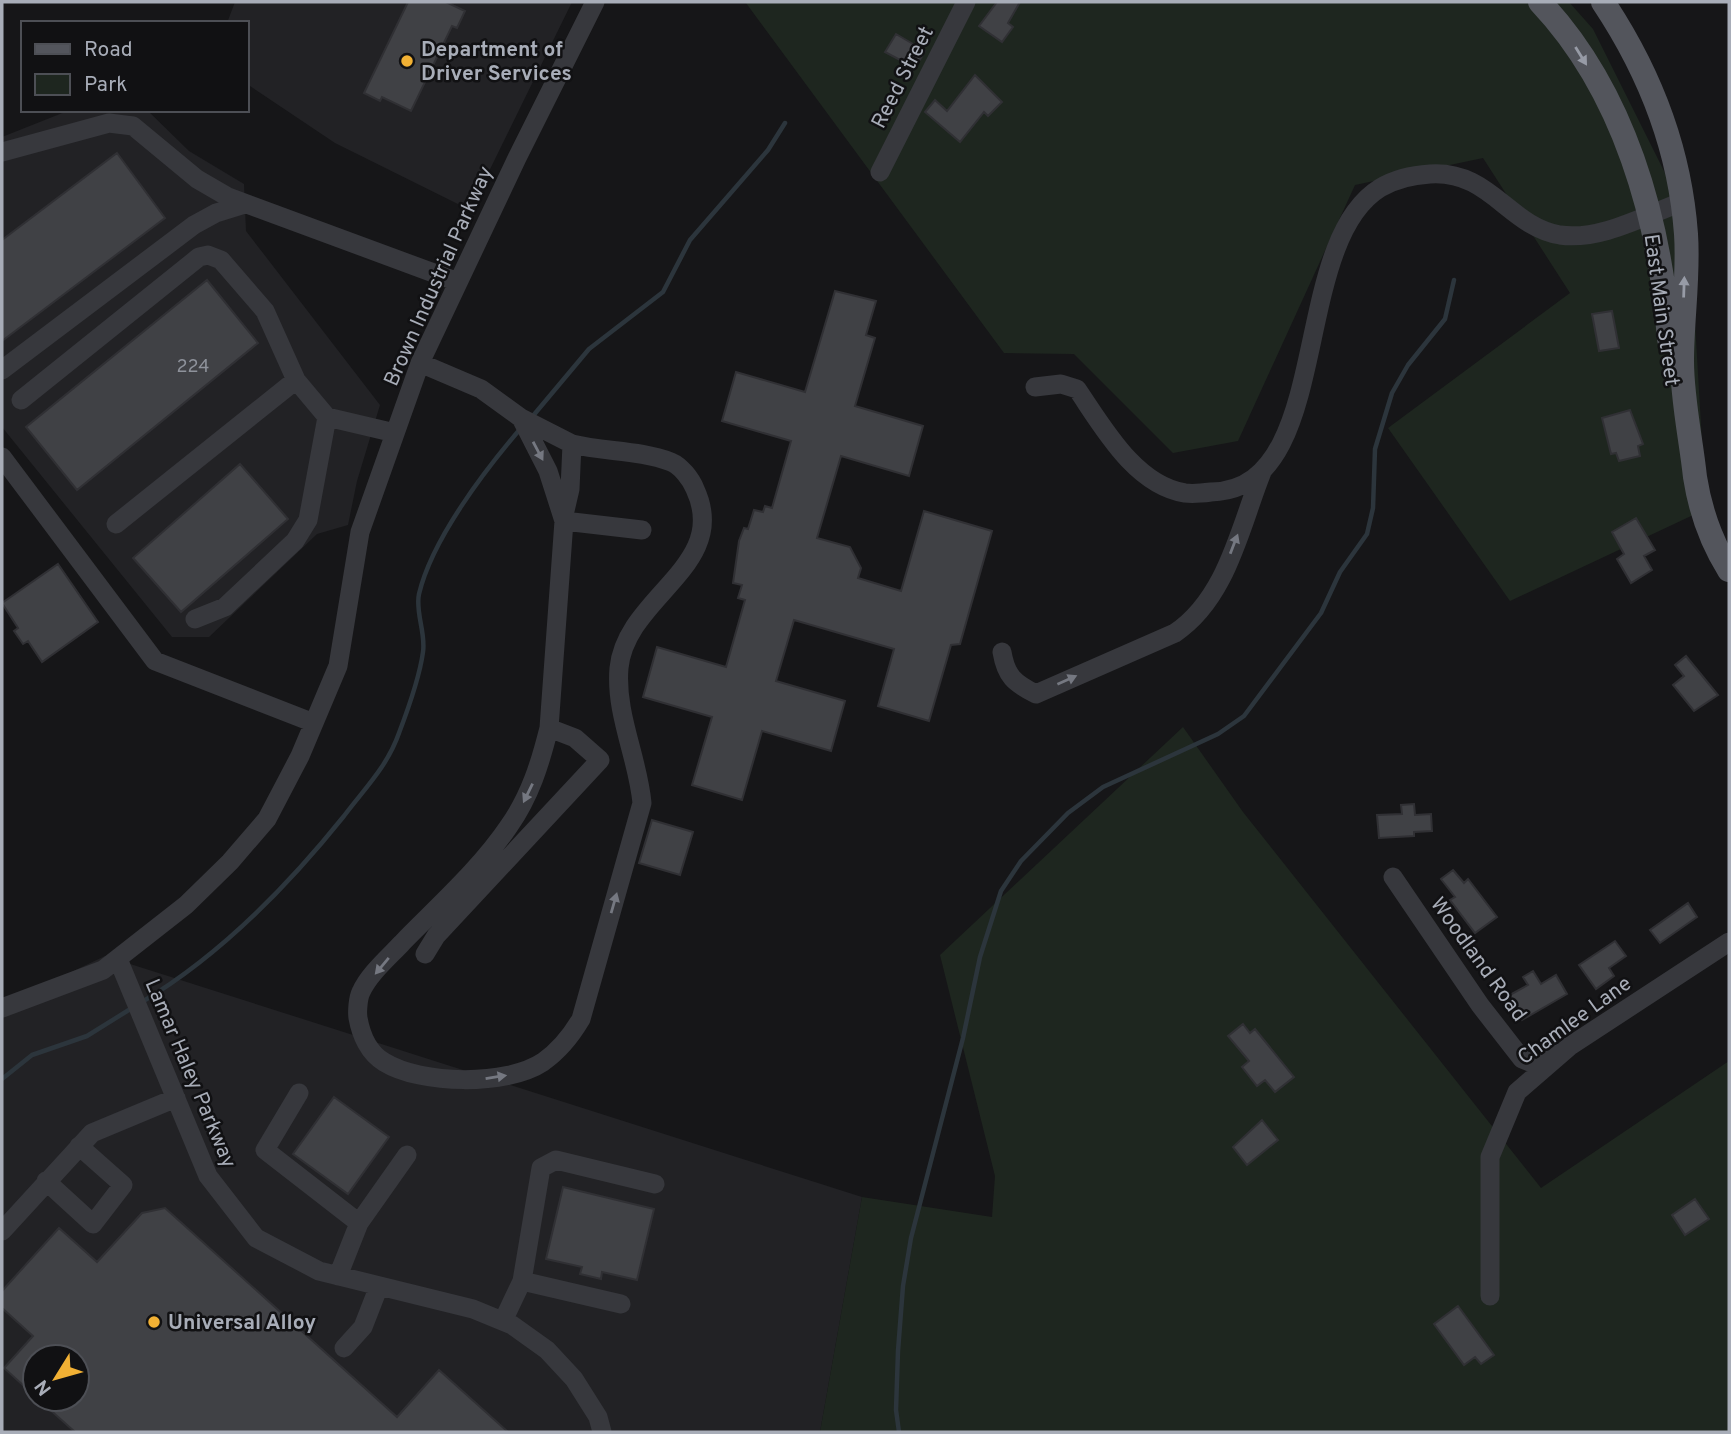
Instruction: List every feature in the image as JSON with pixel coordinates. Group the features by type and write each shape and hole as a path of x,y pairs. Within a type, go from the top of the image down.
{"main road":[{"name":"East Main Street","path":"1540,2 1562,25 1599,84 1624,135 1648,214 1667,311 1675,406 1695,477"},
{"name":"East Main Street","path":"1603,2 1636,54 1656,98 1677,170 1686,235 1682,363 1695,477 1719,554 1729,570"}],"street":[{"name":"Brown Industrial Parkway","path":"2,1008 103,970 186,905 230,862 267,819 314,723 338,666 360,532 420,363 595,2"},
{"name":"Reed Street","path":"880,172 966,2"},
{"path":"2,152 109,123 133,126 197,179 245,204 458,282"},
{"path":"1035,387 1061,384 1077,389 1115,443 1147,476 1184,493 1223,492 1252,479 1274,459 1291,420 1335,246 1353,212 1380,188 1411,175 1447,173 1474,181 1529,222 1560,235 1599,232 1682,202"},
{"path":"2,370 194,225 216,213 245,204"},
{"path":"20,400 199,257 208,255 222,260 265,311 296,380 327,417 395,433"},
{"path":"420,363 481,389 520,418 572,444 607,452 647,454 675,463 692,481 703,505 703,526 697,550 640,615 626,640 619,667 620,704 639,773 642,803 581,1019 568,1040 542,1062 521,1073 488,1079 452,1079 406,1072 383,1062 368,1047 358,1016 361,992 385,961 509,827 529,794 549,729 572,444"},
{"path":"116,524 296,380"},
{"path":"195,620 212,615 225,607 295,541 309,520 327,417"},
{"path":"520,418 548,471 564,518"},
{"path":"2,457 155,661 314,723"},
{"path":"1002,652 1005,671 1015,684 1036,694 1175,633 1192,621 1211,600 1262,470"},
{"path":"564,518 642,530"},
{"path":"425,954 436,936 600,760 575,738 549,729"},
{"name":"Woodland Road","path":"1392,877 1480,1005 1522,1059 1532,1063 1570,1046"},
{"name":"Chamlee Lane","path":"1490,1296 1490,1157 1517,1091 1570,1046 1729,942"},
{"name":"Lamar Haley Parkway","path":"118,959 208,1176 256,1238 319,1271 473,1309 503,1321 547,1350 574,1379 598,1417 602,1432"},
{"path":"299,1093 265,1150 359,1223"},
{"path":"2,1231 92,1133 176,1098"},
{"path":"46,1181 93,1224 123,1185 79,1146"},
{"path":"338,1276 359,1223 407,1155"},
{"path":"503,1321 522,1280 541,1168 546,1163 556,1160 655,1184"},
{"path":"522,1280 621,1304"},
{"path":"344,1348 363,1327 379,1286"}],"shaded area":[{"path":"235,2 572,2 470,210 335,143 248,85 248,21 228,21"},
{"path":"65,112 149,112 189,151 244,184 246,231 380,405 357,481 348,525 317,534 209,637 172,637 2,427 2,137"},
{"path":"105,956 862,1197 820,1432 2,1432 2,1005"}],"green space":[{"path":"1569,2 1593,29 1689,221 1706,509 1510,601 1388,428 1570,293 1483,158 1355,185 1238,441 1173,453 1074,354 1004,353 746,3"},
{"path":"1183,727 1243,812 1541,1188 1729,1061 1729,1432 820,1432 862,1197 992,1217 995,1176 940,955"}],"building":[{"name":"Department of Driver Services","path":"408,2 446,2 465,11 457,28 452,26 411,111 382,97 380,101 364,93"},
{"path":"997,2 1020,2 1008,23 1013,27 1002,42 979,26"},
{"path":"896,34 925,51 915,68 885,52"},
{"path":"975,75 1002,102 988,116 984,112 960,142 925,112 935,100 947,111"},
{"path":"117,153 165,218 2,341 2,240"},
{"path":"207,280 258,343 77,490 26,427"},
{"path":"835,291 876,301 866,335 875,338 855,406 923,426 909,476 841,456 817,538 850,547 861,568 858,578 901,591 924,511 992,531 960,644 951,645 929,721 878,706 894,649 794,620 776,681 845,701 831,751 762,731 742,800 692,785 712,717 643,697 657,647 726,667 745,600 738,598 742,585 733,583 739,541 744,528 748,529 754,510 763,512 765,506 772,508 791,441 722,421 736,372 805,392"},
{"path":"1612,311 1619,348 1599,351 1592,314"},
{"path":"1630,410 1643,444 1638,446 1640,456 1619,461 1616,453 1611,454 1602,418"},
{"path":"240,464 288,519 181,612 133,558"},
{"path":"1636,518 1655,550 1644,556 1652,570 1631,583 1617,559 1624,554 1612,532"},
{"path":"58,564 98,622 42,662 28,641 23,644 14,631 18,628 2,603"},
{"path":"1686,656 1718,695 1694,711 1673,685 1684,676 1675,665"},
{"path":"1414,804 1415,815 1431,814 1432,831 1414,832 1414,836 1379,838 1377,815 1402,814 1401,805"},
{"path":"652,820 693,832 680,875 639,863"},
{"path":"1453,870 1464,883 1468,879 1497,917 1475,933 1450,900 1455,897 1441,879"},
{"path":"1688,903 1697,917 1660,943 1650,930"},
{"path":"1615,941 1626,956 1609,968 1614,976 1596,989 1579,965"},
{"path":"1533,971 1541,984 1556,975 1567,994 1522,1020 1508,996 1528,985 1523,977"},
{"path":"1243,1024 1250,1033 1255,1029 1294,1077 1275,1092 1265,1080 1257,1086 1242,1067 1249,1061 1228,1036"},
{"path":"334,1097 389,1137 348,1194 293,1154"},
{"path":"1262,1120 1278,1140 1247,1165 1233,1147"},
{"path":"563,1187 654,1209 637,1280 602,1272 601,1279 580,1274 582,1267 546,1259"},
{"path":"1695,1199 1709,1219 1685,1235 1672,1215"},
{"name":"Universal Alloy","path":"165,1208 397,1417 439,1370 508,1432 75,1432 54,1413 91,1413 91,1343 27,1343 33,1336 2,1308 2,1291 59,1228 97,1262 142,1213"},
{"path":"1458,1306 1494,1355 1481,1364 1475,1357 1464,1365 1434,1324"},
{"name":"Universal Alloy","path":"21,1349 21,1383 4,1368"}],"waterway":[{"path":"532,417 589,349 663,292 690,240 768,150 785,123"},
{"path":"899,1432 896,1410 898,1351 903,1286 911,1238 963,1038 980,957 1001,891 1021,861 1068,813 1103,787 1218,734 1244,716 1321,613 1340,572 1367,534 1373,508 1375,449 1392,393 1408,365 1445,319 1454,280"},
{"path":"142,1002 199,963 276,894 382,767 399,733 421,661 424,645 418,601 435,551 461,506 521,428"},
{"path":"2,1079 32,1055 87,1036 132,1008"}],"place":[{"name":"Department of Driver Services","path":"407,61"},
{"name":"Universal Alloy","path":"154,1322"}]}
